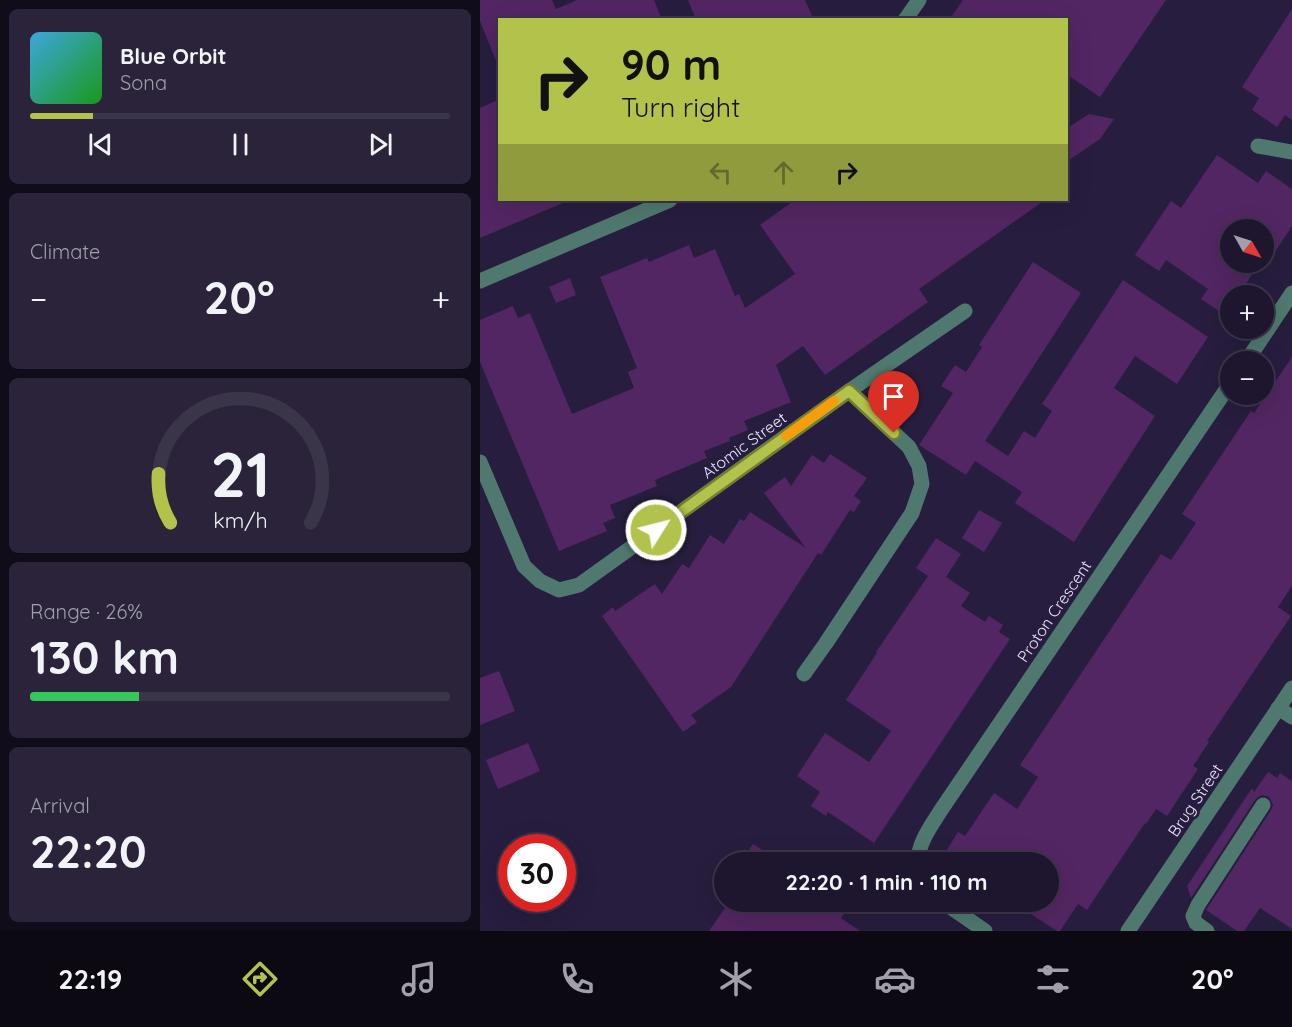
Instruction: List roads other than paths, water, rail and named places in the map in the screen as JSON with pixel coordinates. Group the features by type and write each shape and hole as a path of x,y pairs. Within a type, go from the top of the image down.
{"street":[{"path":"906,18 919,0"},
{"path":"1258,146 1292,152"},
{"path":"480,281 668,201"},
{"path":"1252,351 1292,293"},
{"name":"Atomic Street","path":"480,462 524,566 540,581 559,590 579,585 849,391 965,311"},
{"path":"804,674 912,513 922,484 919,466 909,447 849,391"},
{"name":"Proton Crescent","path":"919,852 926,834 941,810 1220,399"},
{"name":"Brug Street","path":"1128,931 1292,688"},
{"path":"1278,708 1292,717"},
{"path":"1208,931 1196,922 1193,916 1195,910 1263,805"},
{"path":"957,912 985,931"}]}
